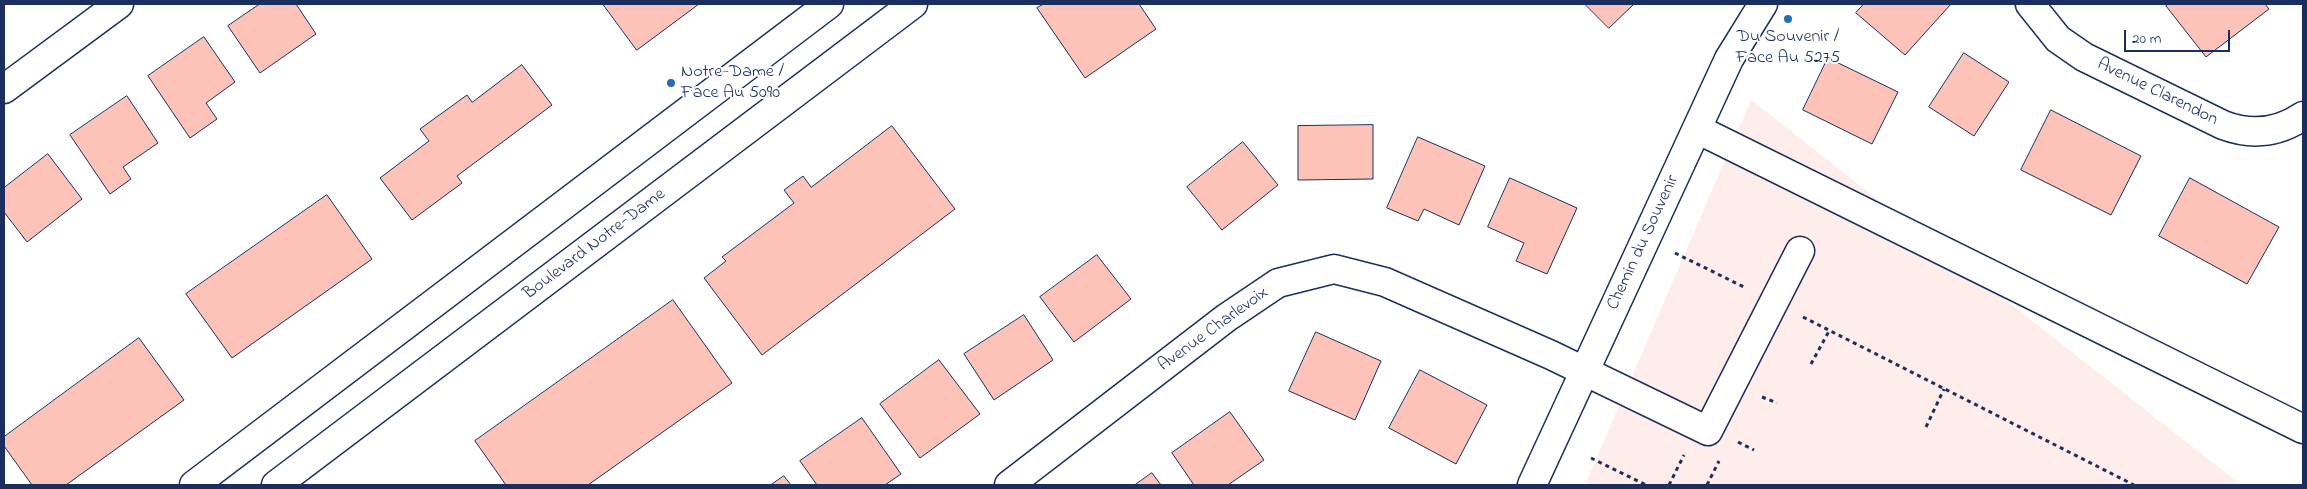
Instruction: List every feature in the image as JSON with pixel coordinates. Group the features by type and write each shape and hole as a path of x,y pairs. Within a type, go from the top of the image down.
{"street":[{"path":"4,90 119,4"},
{"path":"194,485 829,4"},
{"name":"Boulevard Notre-Dame","path":"276,485 913,4"},
{"name":"Chemin du Souvenir","path":"1532,485 1729,59 1763,4"},
{"name":"Avenue Clarendon","path":"2030,4 2058,39 2084,57 2223,125 2246,132 2264,132 2283,128 2303,116"},
{"path":"1697,129 2303,429"},
{"name":"Avenue Charlevoix","path":"1009,485 1226,318 1278,283 1334,269 1385,282 1584,371 1708,430 1800,251"}],"path":[{"path":"1675,252 1749,289"},
{"path":"1796,314 2134,485"},
{"path":"1811,364 1828,331"},
{"path":"1926,427 1944,389"},
{"path":"1755,393 1777,403"},
{"path":"1731,439 1754,450"},
{"path":"1707,485 1723,454"},
{"path":"1591,458 1646,485"}],"shaded area":[{"path":"1751,100 2241,485 1585,485"}],"building":[{"path":"260,4 296,4 316,34 260,73 228,26"},
{"path":"603,4 699,4 637,50"},
{"path":"1044,4 1139,4 1156,29 1085,78 1037,8"},
{"path":"1585,4 1634,4 1609,28"},
{"path":"1864,4 1951,4 1905,55 1856,13"},
{"path":"2169,4 2265,4 2269,9 2206,57 2166,6"},
{"path":"204,37 235,82 206,103 217,119 190,138 148,76"},
{"path":"1964,53 2009,82 1974,136 1929,107"},
{"path":"1828,58 1898,92 1872,144 1803,110"},
{"path":"522,65 552,105 457,176 462,183 412,220 380,178 429,141 420,129 467,95 472,102"},
{"path":"127,96 158,143 123,167 131,179 110,194 70,135"},
{"path":"2051,110 2141,156 2111,215 2021,170"},
{"path":"1373,125 1373,179 1298,180 1298,126"},
{"path":"892,126 955,209 762,355 704,278 726,261 722,257 794,203 784,190 803,176 811,187"},
{"path":"1418,137 1485,166 1459,225 1424,209 1418,221 1387,208"},
{"path":"1243,142 1278,185 1222,230 1187,187"},
{"path":"48,154 82,199 27,242 4,212 4,188"},
{"path":"1510,178 1577,208 1547,274 1516,261 1524,243 1488,227"},
{"path":"2190,178 2279,227 2247,284 2159,236"},
{"path":"327,195 372,259 232,358 186,294"},
{"path":"1097,255 1131,299 1074,342 1040,297"},
{"path":"673,300 732,383 588,485 506,485 475,441"},
{"path":"1024,315 1053,360 994,400 964,354"},
{"path":"1316,332 1381,361 1355,420 1289,391"},
{"path":"139,338 184,400 66,485 32,485 4,446 4,437"},
{"path":"939,360 980,414 920,458 880,404"},
{"path":"1420,370 1487,405 1456,464 1389,428"},
{"path":"1230,412 1264,460 1228,485 1194,485 1172,453"},
{"path":"862,418 901,474 885,485 817,485 800,461"},
{"path":"1152,473 1161,485 1135,485"},
{"path":"784,476 791,485 771,485"}],"place":[{"name":"Du Souvenir / Face Au 5275","path":"1788,19"},
{"name":"Notre-Dame / Face Au 5090","path":"671,83"}]}
